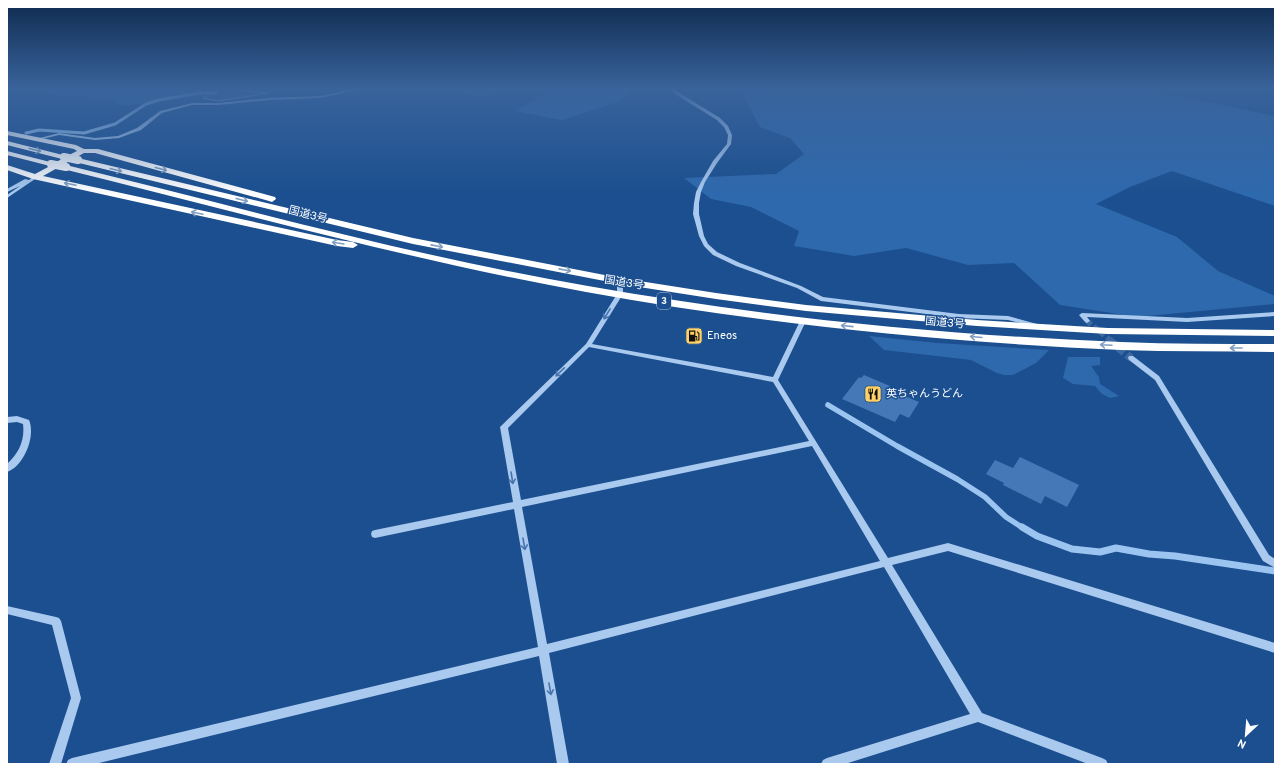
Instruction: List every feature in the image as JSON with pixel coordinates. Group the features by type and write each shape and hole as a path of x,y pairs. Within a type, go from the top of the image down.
{"highway":[{"path":"7,133 76,147 80,156 36,177"},
{"name":"国道3号","path":"7,143 65,162 457,264 711,309 896,331 1054,343 1195,348 1275,348"},
{"name":"国道3号","path":"7,153 52,164 65,162 80,156 413,241 620,281 716,296 806,308 1043,328 1166,332 1275,333"},
{"path":"7,167 36,177 337,243 404,250"}],"street":[{"path":"38,140 50,135 60,134 95,139 119,137 139,129 147,123"},
{"path":"723,123 729,129 731,140 711,166 699,188 696,201 697,220 701,235 706,245 716,254 751,271 809,291 821,299 959,316 1008,318 1043,328"},
{"path":"7,191 22,182 36,177"},
{"path":"7,197 36,177"},
{"path":"563,764 504,427 588,345 620,294 620,281"},
{"path":"1087,321 1082,315 1187,320 1275,314"},
{"path":"775,380 803,321"},
{"path":"588,345 775,380 887,563 978,717"},
{"path":"1130,358 1157,378 1266,558 1275,564"},
{"path":"7,420 17,419 26,422 29,430 26,446 15,462 7,469"},
{"path":"375,534 517,506 814,443"},
{"path":"72,764 543,650 948,547 1275,648"},
{"path":"7,610 56,621 76,698 55,764"},
{"path":"827,764 978,717 1102,764"}],"shaded area":[{"path":"758,123 1275,123 1275,206 1172,171 1130,187 1096,204 1177,237 1218,271 1275,296 1275,304 1137,317 1060,305 1014,263 968,265 906,248 854,256 794,246 799,231 751,207 711,199 684,178 776,174 804,154 790,138 760,127"},
{"path":"869,336 937,343 1049,350 1036,363 1013,375 1004,375 971,360 884,350"},
{"path":"1068,357 1100,357 1100,365 1091,366 1099,377 1100,384 1119,396 1110,398 1102,394 1095,386 1073,384 1063,378"}],"building":[{"name":"英ちゃんうどん","path":"864,375 890,386 888,389 919,402 909,418 900,414 895,422 842,399 859,377 861,378"},
{"path":"1020,457 1079,485 1067,507 1045,496 1041,504 1003,485 1004,483 986,474 995,460 1013,468"}],"waterway":[{"path":"26,133 39,130 84,133 117,123"},
{"path":"828,405 897,446 957,479 985,497 1006,517 1023,528"},
{"path":"1022,527 1037,536 1072,549 1100,552 1116,548 1149,554 1175,556 1275,571"}],"tunnel":[{"path":"1087,321 1111,341"},
{"path":"1109,340 1131,358"}],"place":[{"name":"Eneos","path":"694,336"},
{"name":"英ちゃんうどん","path":"873,394"}]}
